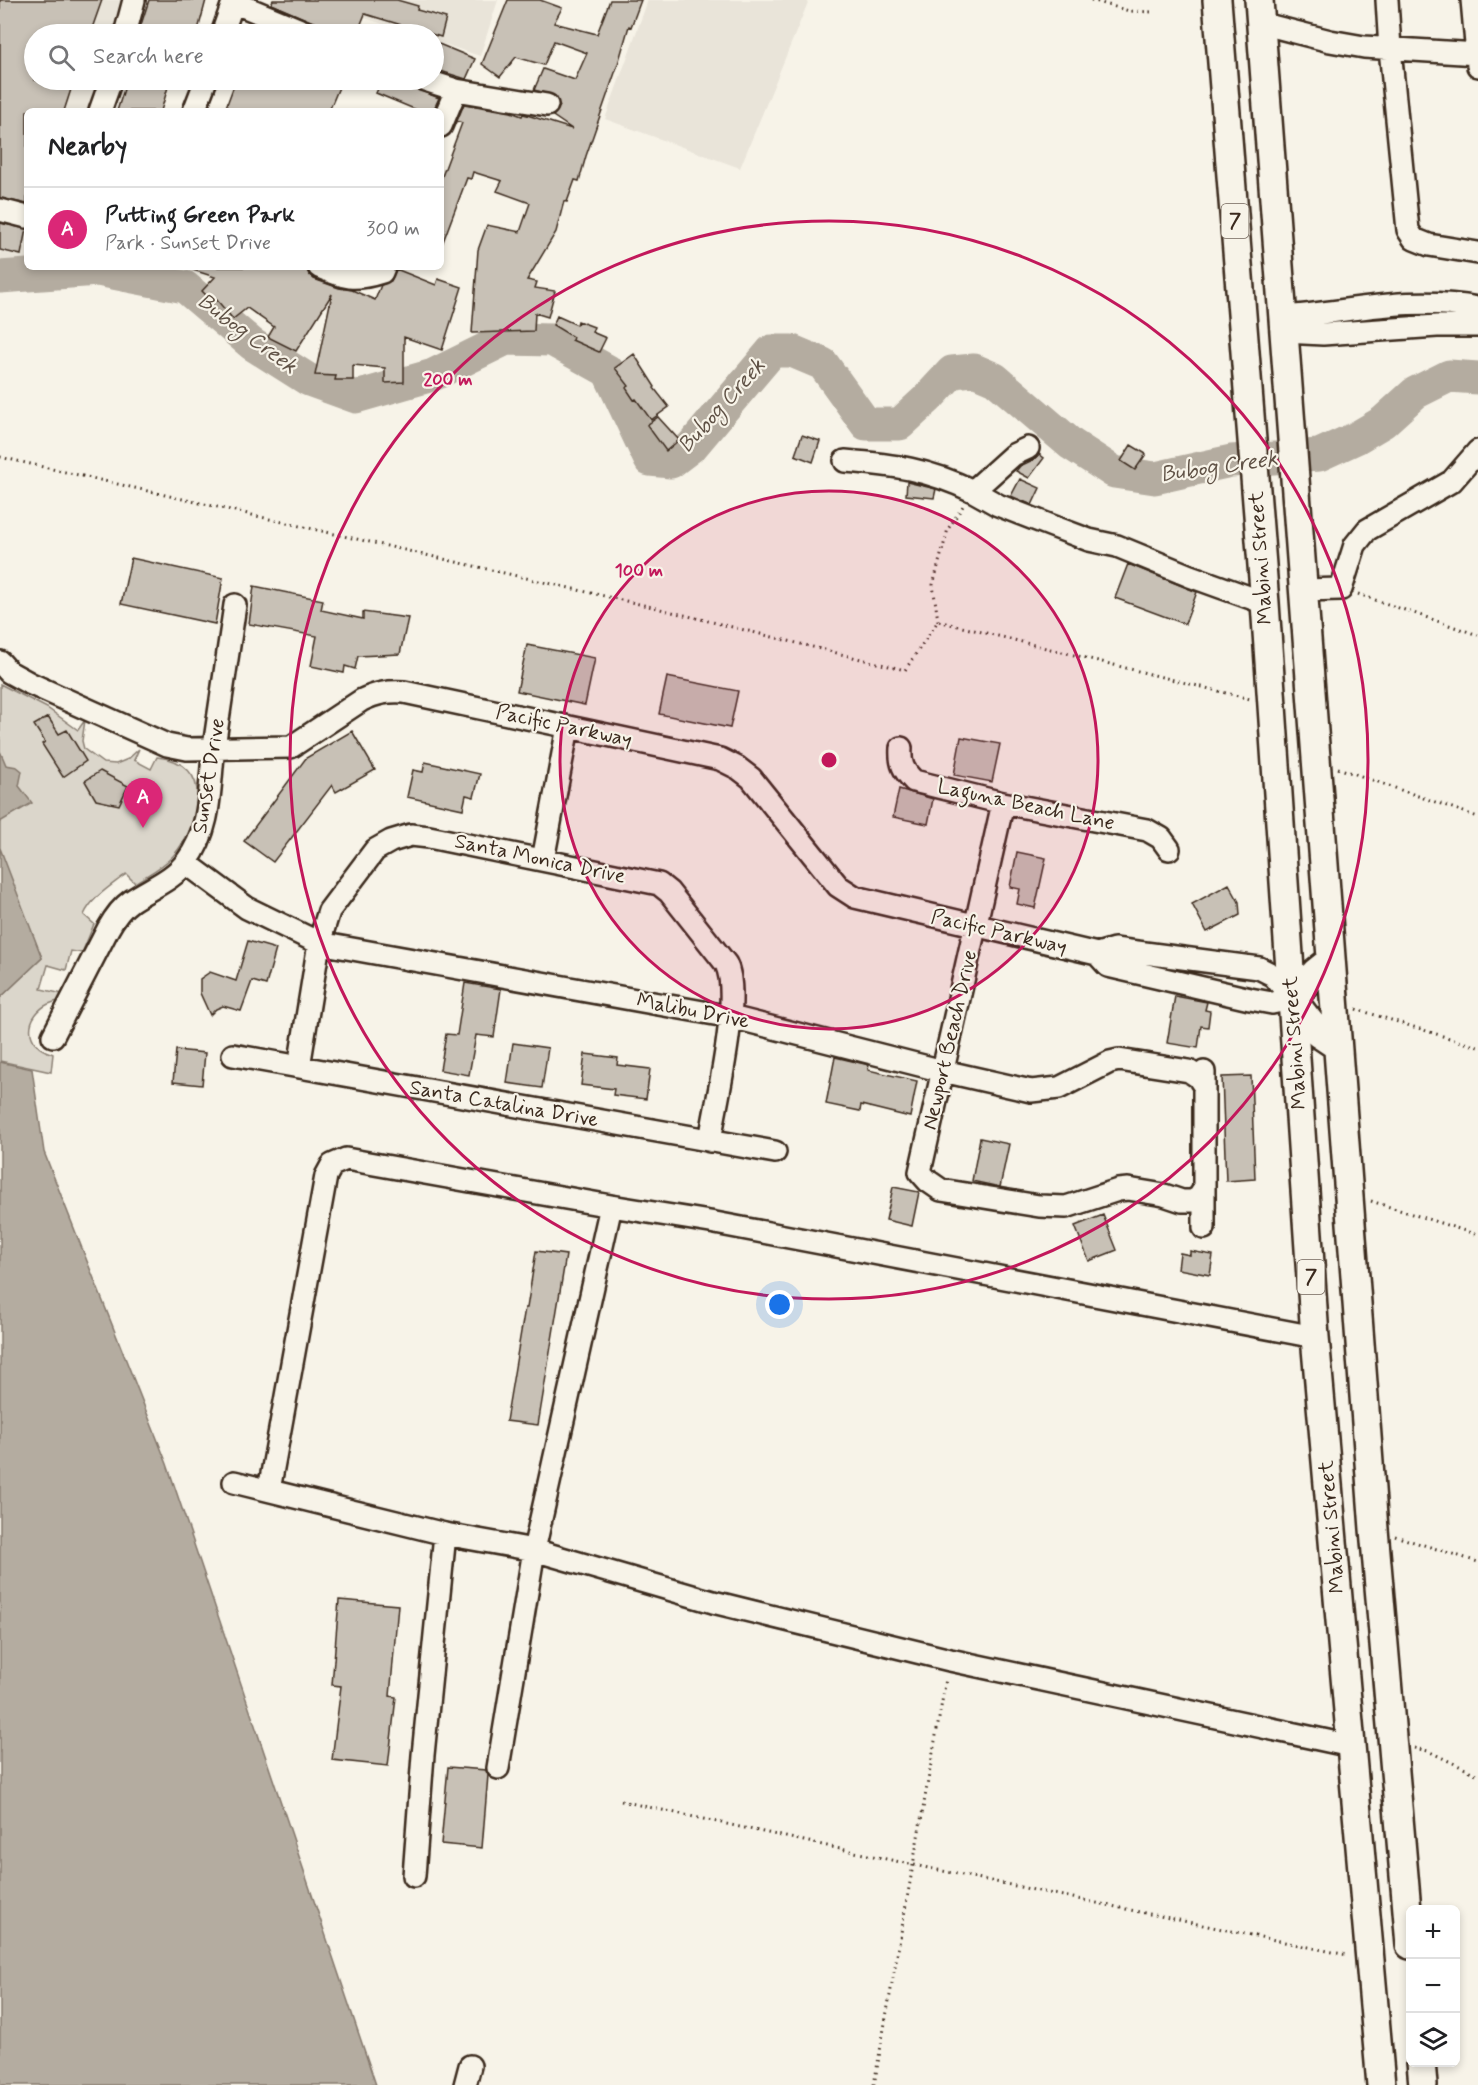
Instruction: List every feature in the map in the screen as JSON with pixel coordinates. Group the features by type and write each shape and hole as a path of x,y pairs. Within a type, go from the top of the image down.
{"main road":[{"name":"Mabini Street","path":"1217,0 1265,603 1315,1337 1381,2085"},
{"name":"Mabini Street","path":"1259,12 1374,1529 1407,1905"},
{"path":"1331,960 1316,972 1292,999 1319,1034 1338,1046"},
{"path":"1421,2067 1423,2085"}],"street":[{"path":"128,24 134,0"},
{"path":"1387,0 1408,230 1414,239 1429,245 1478,253"},
{"path":"1259,12 1330,41 1364,47 1478,58 1472,0"},
{"path":"226,24 234,1 287,24"},
{"path":"444,86 547,105"},
{"path":"101,108 107,90"},
{"path":"196,108 202,90"},
{"path":"444,119 456,90"},
{"path":"0,210 24,216"},
{"path":"326,270 338,275 361,279 383,270"},
{"path":"1283,325 1320,315 1392,303 1426,302 1478,308"},
{"path":"1283,325 1323,334 1437,326 1478,326"},
{"path":"973,491 1013,455 1028,448"},
{"path":"1303,590 1341,589 1355,545 1367,530 1452,481 1478,451"},
{"path":"845,461 884,464 928,472 973,491 998,505 1052,526 1089,540 1117,546 1265,603"},
{"name":"Sunset Drive","path":"53,1036 117,914 130,902 171,878 186,863 199,843 207,819 214,749 235,605"},
{"name":"Pacific Parkway","path":"0,662 9,672 29,682 167,745 187,749 291,747 362,699 375,694 404,692 720,759 751,778 846,893 866,901 1097,954 1114,949 1258,968 1273,975 1292,999 1272,1004 1211,990 1108,966 1097,954"},
{"path":"543,860 568,727"},
{"name":"Laguna Beach Lane","path":"901,748 900,762 904,771 914,781 1003,803 1147,830 1161,838 1169,849"},
{"name":"Newport Beach Drive","path":"1003,803 920,1172 941,1190 1039,1206 1066,1207 1118,1190 1128,1189 1164,1194 1182,1201 1192,1201 1199,1197 1204,1189"},
{"name":"Santa Monica Drive","path":"299,1067 319,943 329,910 375,850 391,841 411,835 429,837 659,884 669,892 731,973 731,1017 710,1141"},
{"name":"Malibu Drive","path":"186,863 247,908 319,943 731,1017 1031,1091 1059,1088 1110,1062 1119,1060 1189,1071 1198,1077 1204,1077 1204,1189"},
{"path":"1211,990 1217,963"},
{"name":"Santa Catalina Drive","path":"233,1055 775,1152"},
{"path":"269,1490 326,1176 332,1165 346,1159 710,1222 1315,1337"},
{"path":"1204,1189 1204,1228"},
{"path":"498,1768 534,1550 610,1206"},
{"path":"234,1482 445,1534 534,1550 712,1602 950,1660 1351,1746"},
{"path":"414,1876 423,1755 445,1534"}],"path":[{"path":"1091,0 1129,11 1154,12"},
{"path":"0,457 652,607 905,670 938,621 933,585 948,529 973,491"},
{"path":"1341,589 1478,636"},
{"path":"938,621 1272,705"},
{"path":"1316,761 1478,817"},
{"path":"1334,1002 1478,1047"},
{"path":"1348,1194 1478,1235"},
{"path":"1374,1529 1478,1562"},
{"path":"874,2085 950,1660"},
{"path":"1393,1743 1428,1751 1478,1775"},
{"path":"621,1801 914,1865 1370,1959"}],"shaded area":[{"path":"0,0 175,0 167,24 24,24 24,90 147,90 141,108 24,108 24,270 49,270 0,275"},
{"path":"309,0 498,0 480,56 444,44 444,24 383,24"},
{"path":"648,0 809,0 740,168 605,119"},
{"path":"0,684 47,708 78,730 85,720 82,741 84,749 103,763 116,764 128,759 139,749 134,760 151,769 157,757 176,762 188,770 195,783 198,797 191,828 173,856 135,883 126,874 102,892 84,915 94,924 82,953 71,951 66,970 48,965 41,989 67,995 64,1001 56,1001 41,1009 32,1022 31,1029 32,1037 37,1045 53,1054 51,1072 0,1061 0,998 42,958 0,854"},
{"path":"0,751 6,765 17,767 22,771 19,786 32,803 0,822"},
{"path":"0,848 42,958 0,998"},
{"path":"0,1062 32,1069 44,1152 167,1464 376,2085 0,2085"}],"building":[{"path":"0,0 102,0 94,24 24,24 24,90 71,90 65,108 24,108 24,203 0,198"},
{"path":"149,0 206,0 200,24 141,24"},
{"path":"273,0 397,0 418,6 417,10 446,18 444,26 398,24 365,14 361,24 316,24 271,4"},
{"path":"508,0 540,0 562,8 554,23 597,34 610,0 641,0 631,27 629,26 579,181 575,180 567,202 564,201 556,232 527,280 537,282 535,288 555,291 548,317 535,313 534,331 472,333 478,250 487,225 520,232 530,203 497,191 502,181 473,172 471,179 467,178 444,239 444,171 462,123 457,121 464,104 522,116 523,114 572,129 553,116 560,106 555,96 534,90 543,69 575,80 587,53 554,41 544,65 516,57 500,77 482,64"},
{"path":"444,46 475,59 466,79 444,72"},
{"path":"124,90 167,90 162,108 118,108"},
{"path":"232,90 338,90 330,108 226,107"},
{"path":"377,90 419,90 439,98 434,108 412,108 376,93"},
{"path":"0,223 24,229 21,255 0,250"},
{"path":"193,270 307,270 314,279 352,290 375,300 381,285 391,281 396,270 436,285 438,279 462,287 442,350 404,337 404,382 385,383 385,368 353,365 353,380 335,380 336,376 315,375 332,294 296,351 268,337 274,327 247,308 233,319 216,299 213,302 202,291 215,277"},
{"path":"557,316 577,325 578,321 594,327 592,332 606,338 599,352 572,340 573,337 553,325"},
{"path":"634,354 654,388 669,407 651,420 636,399 634,400 626,388 629,386 615,368"},
{"path":"658,417 679,440 666,451 647,425"},
{"path":"802,435 820,441 813,462 795,455"},
{"path":"1131,445 1146,454 1135,470 1121,461"},
{"path":"1039,454 1044,458 1029,478 1016,471 1020,466 1033,460"},
{"path":"1020,479 1040,488 1032,505 1011,496"},
{"path":"907,482 936,489 934,498 906,495"},
{"path":"131,558 223,578 215,624 121,604"},
{"path":"1128,564 1197,592 1185,624 1115,598"},
{"path":"254,586 323,600 321,610 363,619 363,612 408,618 400,654 358,656 355,669 345,666 344,673 311,666 317,636 249,624"},
{"path":"527,645 595,658 585,705 517,691"},
{"path":"667,677 738,691 730,728 659,714"},
{"path":"48,717 59,734 67,730 86,761 63,777 42,744 45,742 34,725"},
{"path":"352,731 375,770 336,792 332,785 273,862 244,841 306,758"},
{"path":"961,737 1000,744 992,782 954,775"},
{"path":"425,762 480,774 474,797 466,795 463,809 407,797 413,770 423,772"},
{"path":"100,771 128,786 119,805 96,800 85,781"},
{"path":"899,789 933,799 928,824 893,817"},
{"path":"1017,852 1046,858 1035,908 1017,904 1020,889 1010,887"},
{"path":"1229,884 1239,902 1240,915 1207,932 1192,904"},
{"path":"248,941 276,949 266,985 252,981 241,1011 223,1006 210,1015 200,993 200,979 210,972 236,981"},
{"path":"465,983 501,989 494,1037 476,1035 469,1075 440,1070 446,1034 457,1035"},
{"path":"1175,996 1207,1002 1205,1010 1210,1011 1208,1027 1201,1026 1198,1048 1167,1043"},
{"path":"513,1043 548,1048 542,1088 507,1083"},
{"path":"176,1050 205,1053 202,1085 173,1082"},
{"path":"585,1054 618,1058 617,1065 650,1069 646,1099 613,1095 614,1089 581,1085"},
{"path":"835,1057 869,1065 868,1070 917,1081 910,1117 861,1105 860,1111 826,1104"},
{"path":"1251,1076 1255,1179 1226,1181 1222,1077"},
{"path":"980,1138 1009,1144 1000,1187 972,1181"},
{"path":"893,1187 919,1192 912,1226 886,1220"},
{"path":"1103,1215 1117,1250 1089,1261 1075,1226"},
{"path":"536,1251 566,1255 538,1425 506,1421"},
{"path":"1190,1251 1213,1255 1210,1275 1178,1269 1180,1253 1190,1255"},
{"path":"339,1600 398,1605 390,1696 396,1697 388,1766 332,1760 341,1686 332,1685"},
{"path":"448,1767 486,1770 488,1775 482,1848 441,1844"}],"waterway":[{"name":"Bubog Creek","path":"0,277 98,270 185,287 252,344 309,380 356,397 433,375 506,339 552,340 608,371 650,460 671,462 692,446 772,351 792,351 823,364 866,424 900,424 952,372 974,370 995,379 1071,444 1114,472 1155,478 1231,461 1319,455 1356,438 1383,422 1415,393 1449,376 1478,378"}],"place":[{"name":"Putting Green Park","path":"143,828"}]}
